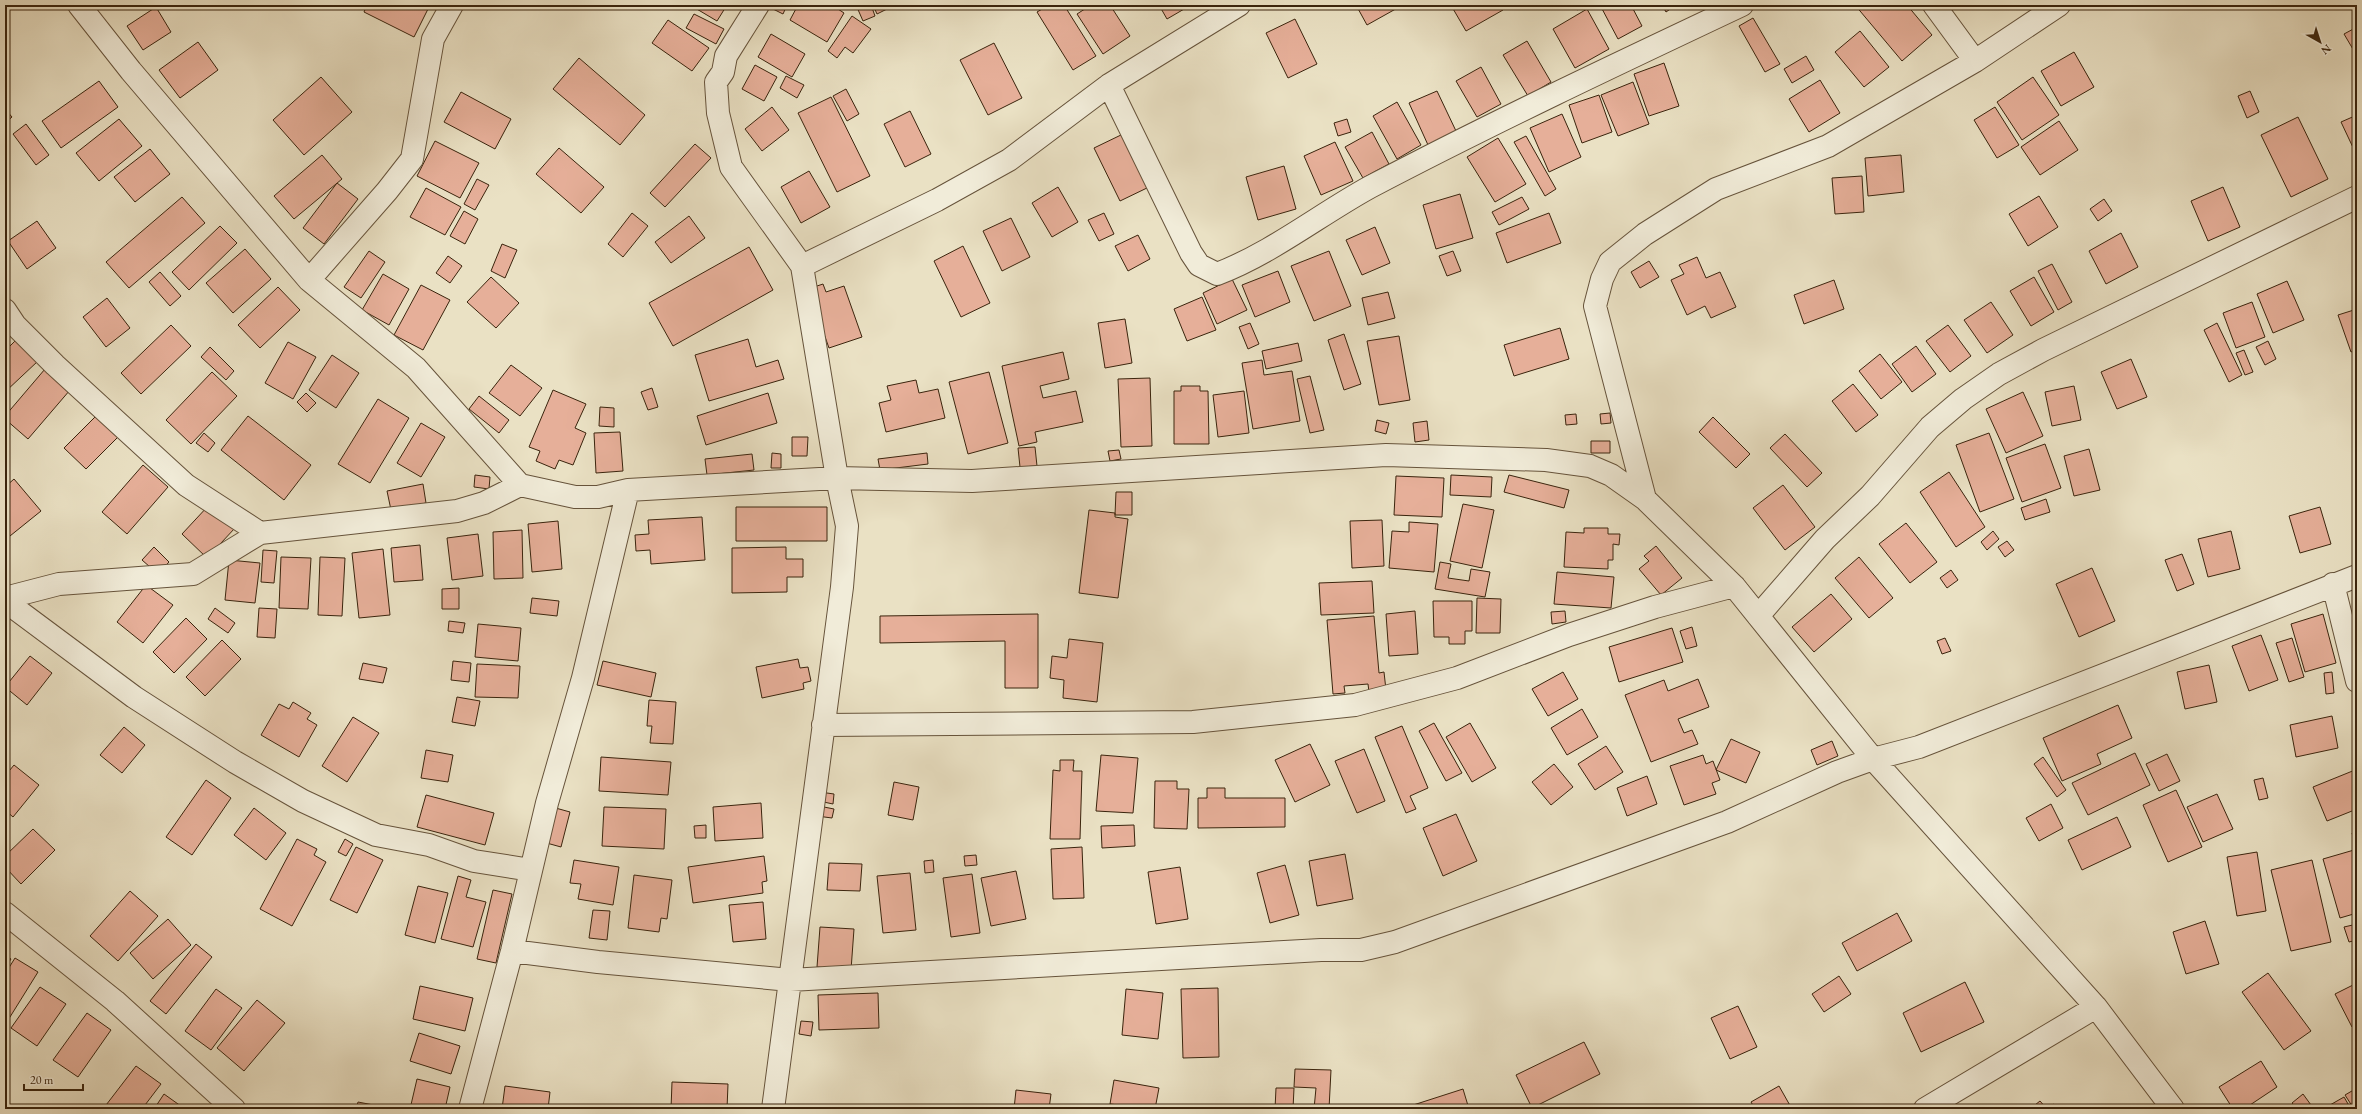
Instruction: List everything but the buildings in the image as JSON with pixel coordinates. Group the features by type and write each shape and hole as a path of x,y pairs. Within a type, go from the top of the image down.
{"street":[{"path":"79,5 131,71 309,280 416,368 520,486"},
{"path":"309,280 387,191 412,159 433,39 452,5"},
{"path":"758,5 726,56 723,72 716,82 718,114 731,167 802,266 837,478 847,526 823,725 773,1109"},
{"path":"802,266 937,200 1009,160 1108,85 1239,5"},
{"path":"1108,85 1191,253 1199,265 1218,274 1299,231 1368,188 1605,70 1742,5"},
{"path":"1934,5 1975,61"},
{"path":"1645,499 1595,306 1602,279 1610,262 1644,234 1716,189 1828,146 1975,61 2059,5"},
{"path":"1758,616 1825,539 1870,496 1930,427 1963,399 1999,374 2043,350 2357,197"},
{"path":"5,310 16,325 55,365 186,485 260,533"},
{"path":"5,598 59,584 194,574 260,533 457,511 484,503 520,486 575,497 598,497 628,490 837,478 972,481 1386,455 1498,457 1546,460 1590,466 1611,475 1645,499 1734,586 1873,758 2096,1007 2173,1109"},
{"path":"470,1109 512,951 531,870 583,678 628,490"},
{"path":"512,951 598,962 790,980 1321,950 1361,950 1395,942 1727,822 1837,772 1873,758 1919,747 2333,584 2357,576"},
{"path":"2333,584 2357,680"},
{"path":"823,725 1193,722 1355,705 1457,678 1569,635 1655,607 1734,586"},
{"path":"5,602 134,697 235,762 303,802 376,835 429,845 474,861 531,870"},
{"path":"5,913 115,1001 234,1109"},
{"path":"1925,1109 2096,1007"}]}
